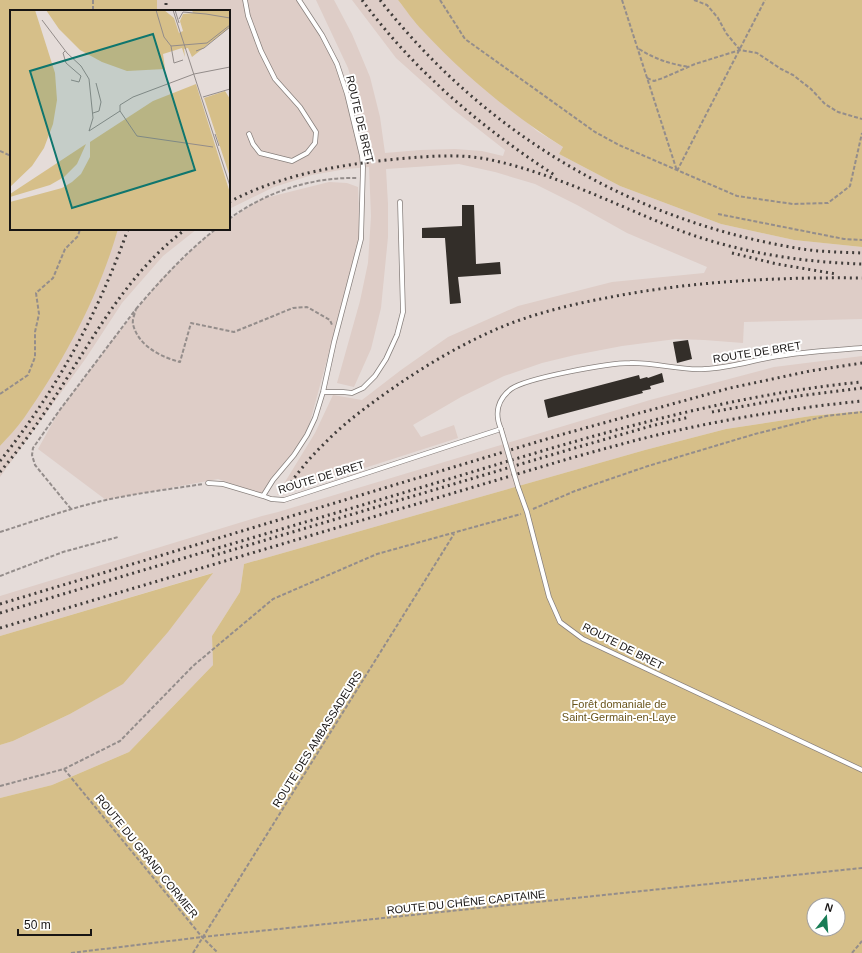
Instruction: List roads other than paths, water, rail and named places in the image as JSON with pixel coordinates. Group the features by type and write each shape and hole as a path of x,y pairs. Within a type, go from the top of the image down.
{"lane":[{"path":"245,0 248,16 258,44 275,79 300,107 316,132 315,143 307,153 292,161 260,153 253,144 249,134"},
{"name":"ROUTE DE BRET","path":"299,0 322,35 338,64 347,94 362,156 361,239 334,342 323,392 315,418 307,435 294,455 273,480 263,496 271,499 284,500 501,429"},
{"path":"323,392 352,393 364,388 376,376 397,335 403,312 400,202"},
{"name":"ROUTE DE BRET","path":"862,348 786,355 727,367 706,369 689,370 646,363 628,363 604,366 530,380 512,388 502,398 497,408 497,421 501,429 527,512 548,596 560,622 583,639 862,770"},
{"path":"208,483 223,484 263,496"}],"railway":[{"path":"166,0 166,10"},
{"path":"362,0 404,51 451,97 502,138 556,176"},
{"path":"380,0 421,48 466,91 514,130 565,163 619,192 676,216 735,235 796,248 829,252 862,253"},
{"path":"230,202 270,184 311,172 353,164 435,156 484,158 544,175 684,232 728,246 794,259 862,264"},
{"path":"0,461 39,407 74,351 103,291 128,230"},
{"path":"0,472 40,419 103,322 132,281 166,245 185,230"},
{"path":"732,253 777,264 836,274"},
{"path":"284,492 319,449 366,407 444,355 499,328 540,313 611,297 673,287 768,279 862,278"},
{"path":"0,604 560,435 730,388 810,371 862,363"},
{"path":"0,613 543,451 648,422 754,398 862,382"},
{"path":"712,412 799,396 862,388"},
{"path":"0,628 635,440 734,419 810,407 862,401"},
{"path":"212,556 568,450 651,426 690,417"}],"park label":[{"name":"Forêt domaniale de Saint-Germain-en-Laye","path":"619,710"}]}
